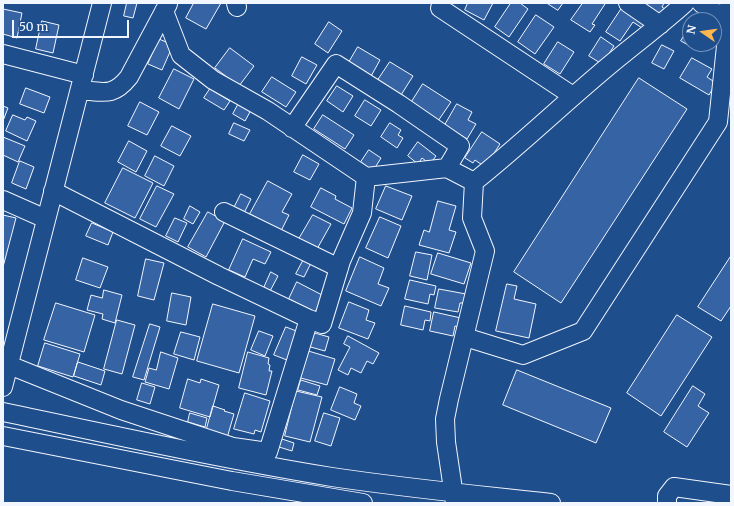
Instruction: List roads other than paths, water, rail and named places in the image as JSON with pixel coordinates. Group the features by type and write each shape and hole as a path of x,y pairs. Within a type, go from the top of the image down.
{"street":[{"path":"3,387 102,3"},
{"path":"628,3 660,25"},
{"path":"454,498 446,442 446,418 449,399 485,252 472,218 474,182 504,158 617,58 686,3"},
{"path":"465,337 523,355 583,331 718,122 726,46 727,12 717,14 701,3"},
{"path":"3,54 109,92 116,90 124,84 129,77 166,7"},
{"path":"166,7 181,55 212,80 268,111 366,177 447,168 474,182"},
{"path":"440,8 573,96"},
{"path":"292,128 336,64 400,104 460,146 447,168"},
{"path":"53,191 212,272 322,324 339,268 362,213 366,177"},
{"path":"3,200 46,219"},
{"path":"224,212 339,268"},
{"path":"266,458 309,319"},
{"path":"9,365 212,448"},
{"path":"3,412 212,448 233,447 333,477 454,498 551,503"},
{"path":"3,436 232,481 363,503"},
{"path":"667,503 668,496 674,487 731,495"}]}
